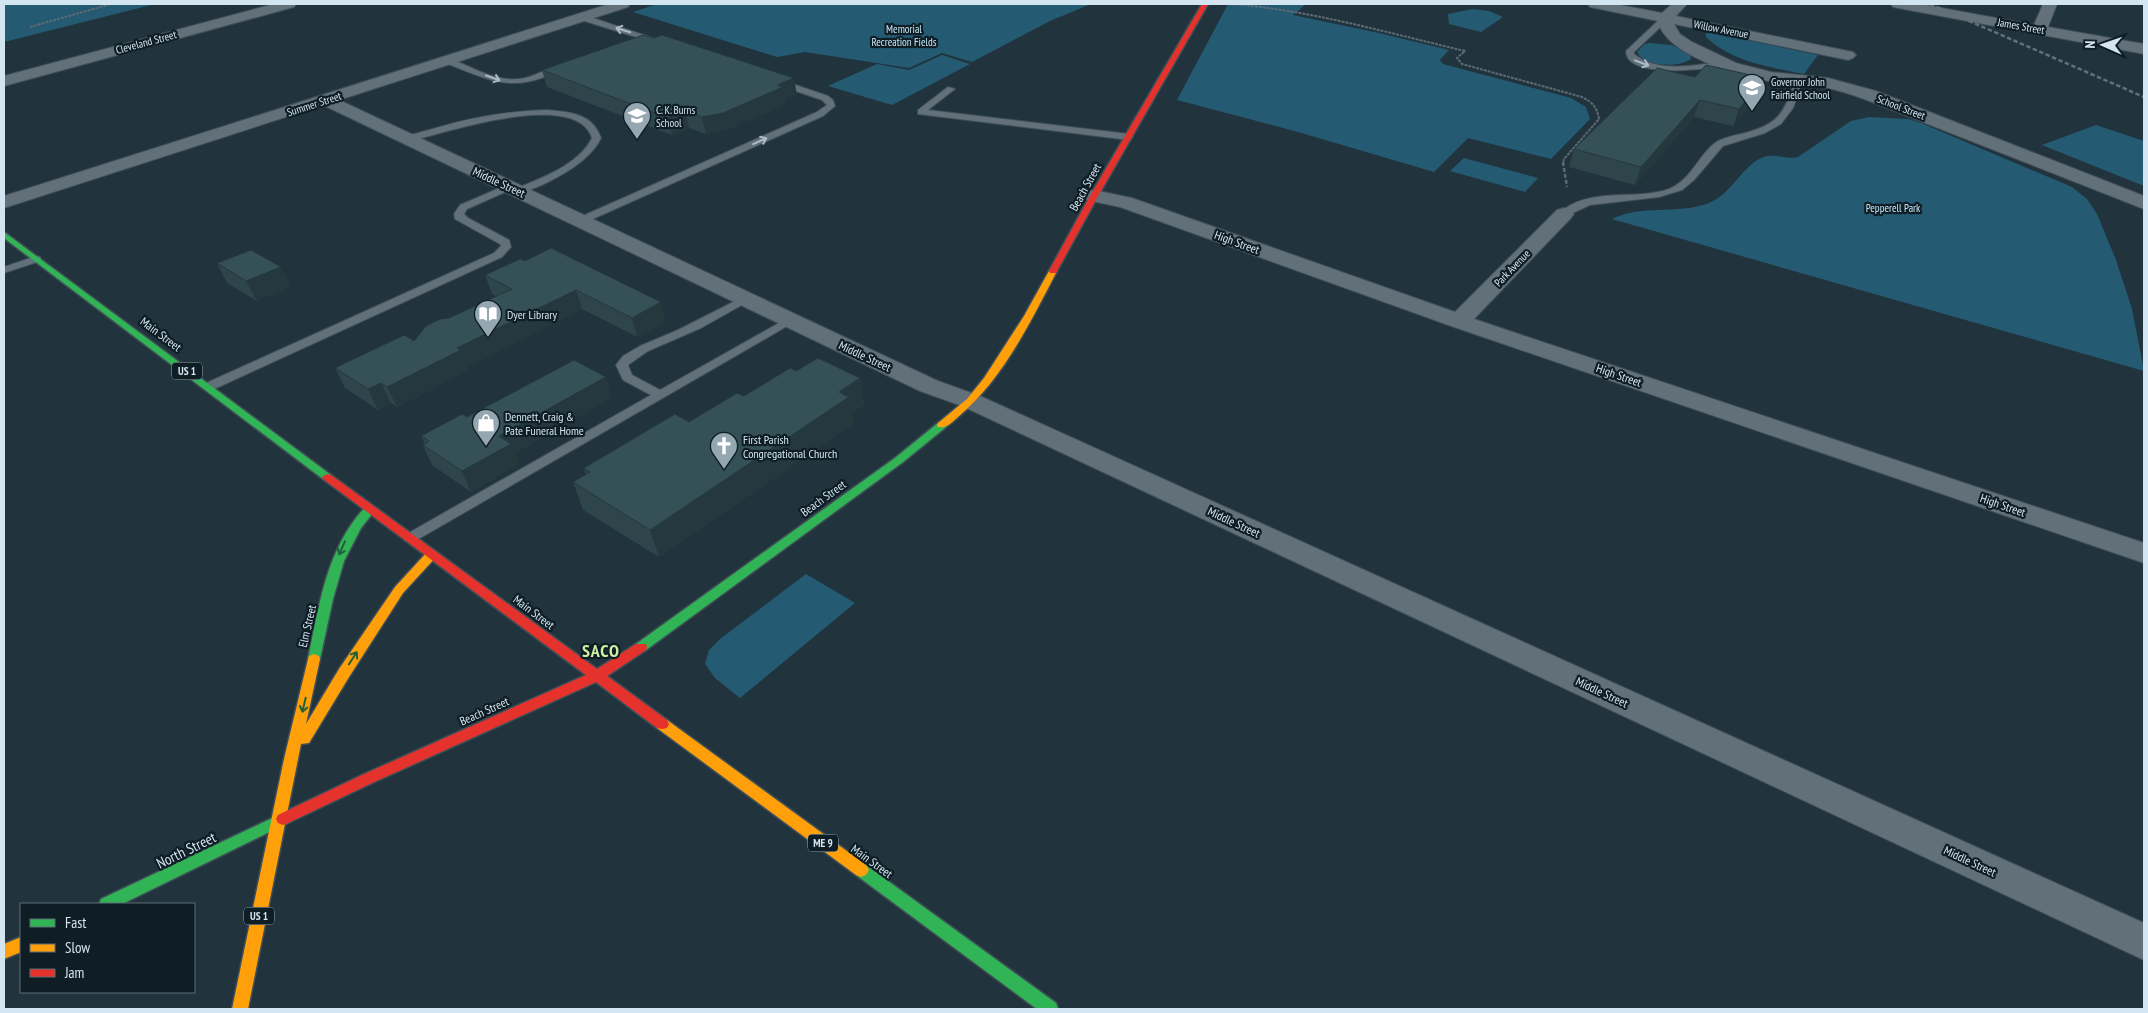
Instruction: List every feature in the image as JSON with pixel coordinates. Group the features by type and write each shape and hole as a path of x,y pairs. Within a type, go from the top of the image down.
{"main road":[{"name":"Beach Street","path":"279,822 367,779 597,676 619,663 899,460 971,401 988,380 1029,316 1094,196 1205,4"},
{"name":"Main Street","path":"4,234 370,509 1050,1009"},
{"name":"Elm Street","path":"240,1009 335,565 341,547 352,528 370,509"},
{"name":"Elm Street","path":"292,759 369,633 399,590 432,554"},
{"name":"North Street","path":"109,903 279,822"},
{"path":"4,952 20,944"}],"street":[{"name":"Cleveland Street","path":"4,81 289,4"},
{"name":"Summer Street","path":"4,202 623,4"},
{"name":"Willow Avenue","path":"1595,4 1848,55"},
{"path":"1665,19 1680,4"},
{"name":"James Street","path":"1898,4 2144,49"},
{"path":"2040,29 2050,4"},
{"name":"School Street","path":"1665,19 1665,27 1675,39 1725,63 1753,73 1836,85 1884,100 2144,203"},
{"name":"Middle Street","path":"325,100 582,220 929,386 971,401 2144,942"},
{"name":"High Street","path":"1094,196 1125,202 1459,321 2144,553"},
{"name":"Park Avenue","path":"1459,321 1564,214"}],"lane":[{"path":"581,17 666,44"},
{"path":"1665,19 1630,50 1630,55 1636,61 1666,68 1725,63"},
{"path":"629,44 648,38"},
{"path":"448,61 502,81 512,82 525,80 572,64"},
{"path":"582,220 820,114 831,106 830,102 825,98 769,79"},
{"path":"1564,214 1570,209 1590,202 1662,193 1678,188 1716,146 1766,130 1778,123 1793,104 1798,86 1792,79"},
{"path":"951,89 921,112 1129,137"},
{"path":"208,387 498,255 506,247 505,242 459,217 463,207 513,189 575,163 592,146 596,137 595,131 590,125 573,116 546,113 475,120 408,139"},
{"path":"4,270 36,259"},
{"path":"660,395 627,377 622,365 625,361 640,352 691,329 745,299"},
{"path":"410,538 790,321"}],"path":[{"path":"30,27 111,4"},
{"path":"1231,4 1256,6 1348,23 1465,51 1457,58 1462,64 1564,91 1592,102 1598,112 1599,119 1564,159 1561,169 1568,182 1565,191"}],"green space":[{"path":"4,4 155,4 4,42"},
{"name":"Memorial Recreation Fields","path":"657,4 1091,4 1050,21 972,62 942,53 909,68 805,52 777,57 633,12"},
{"path":"1228,4 1306,4 1293,15 1449,50 1440,60 1443,64 1571,98 1586,107 1590,119 1551,159 1468,138 1434,172 1298,132 1177,100"},
{"path":"1473,9 1489,11 1503,17 1481,32 1449,24 1448,14"},
{"path":"1706,33 1818,55 1804,74 1765,66 1739,58 1716,45 1706,37"},
{"path":"1645,44 1672,45 1690,54 1691,59 1670,65 1646,61 1637,52"},
{"path":"942,55 970,64 892,105 828,86 877,64 909,70"},
{"name":"Pepperell Park","path":"1869,117 1908,119 1921,123 2072,187 2087,199 2097,214 2116,260 2132,309 2144,371 1612,219 1623,214 1635,212 1697,207 1709,203 1724,193 1750,166 1764,157 1798,157 1851,121"},
{"path":"2096,125 2144,141 2144,186 2042,145"},
{"path":"1464,158 1538,178 1525,192 1450,171"},
{"path":"806,574 855,603 740,698 715,678 705,664 709,650 720,639"}],"building":[{"path":"643,35 653,38 662,35 794,78 777,85 783,87 723,113 702,117 685,110 668,118 542,70"},
{"path":"1706,65 1764,78 1739,109 1700,100 1641,167 1574,149 1657,68 1695,77"},
{"path":"551,248 661,302 632,318 576,290 457,348 461,350 387,387 381,383 368,389 335,368 404,335 414,341 426,326 440,319 449,318 512,289 485,275 520,259 525,261"},
{"path":"251,250 281,267 246,281 217,263"},
{"path":"818,358 860,378 839,392 849,397 650,530 573,482 590,472 584,468 675,414 689,422 737,393 744,396 790,368 796,371"},
{"path":"574,360 606,377 499,436 511,444 462,471 423,445 429,441 421,436 462,414 467,417"}],"railway":[{"path":"1930,4 2144,97"}],"traffic: fast":[{"path":"4,234 327,477"},
{"path":"641,647 899,460 942,425"},
{"path":"314,659 326,599 338,561 346,543 370,509"},
{"path":"109,903 283,819"},
{"path":"861,870 1050,1009"}],"traffic: slow":[{"path":"942,425 971,401 988,380 1029,316 1053,271"},
{"path":"304,739 344,673 399,590 432,554"},
{"path":"240,1009 291,759 314,659"},
{"path":"662,724 861,870"},
{"path":"4,952 20,944"}],"traffic: jam":[{"path":"1053,271 1205,4"},
{"path":"327,477 662,724"},
{"path":"283,819 367,779 597,676 641,647"}],"place":[{"name":"Governor John Fairfield School","path":"1752,112"},
{"name":"C. K. Burns School","path":"637,140"},
{"name":"Dyer Library","path":"488,338"},
{"name":"Dennett, Craig & Pate Funeral Home","path":"486,447"},
{"name":"First Parish Congregational Church","path":"724,470"}],"district":[{"name":"SACO","path":"601,650"}]}
